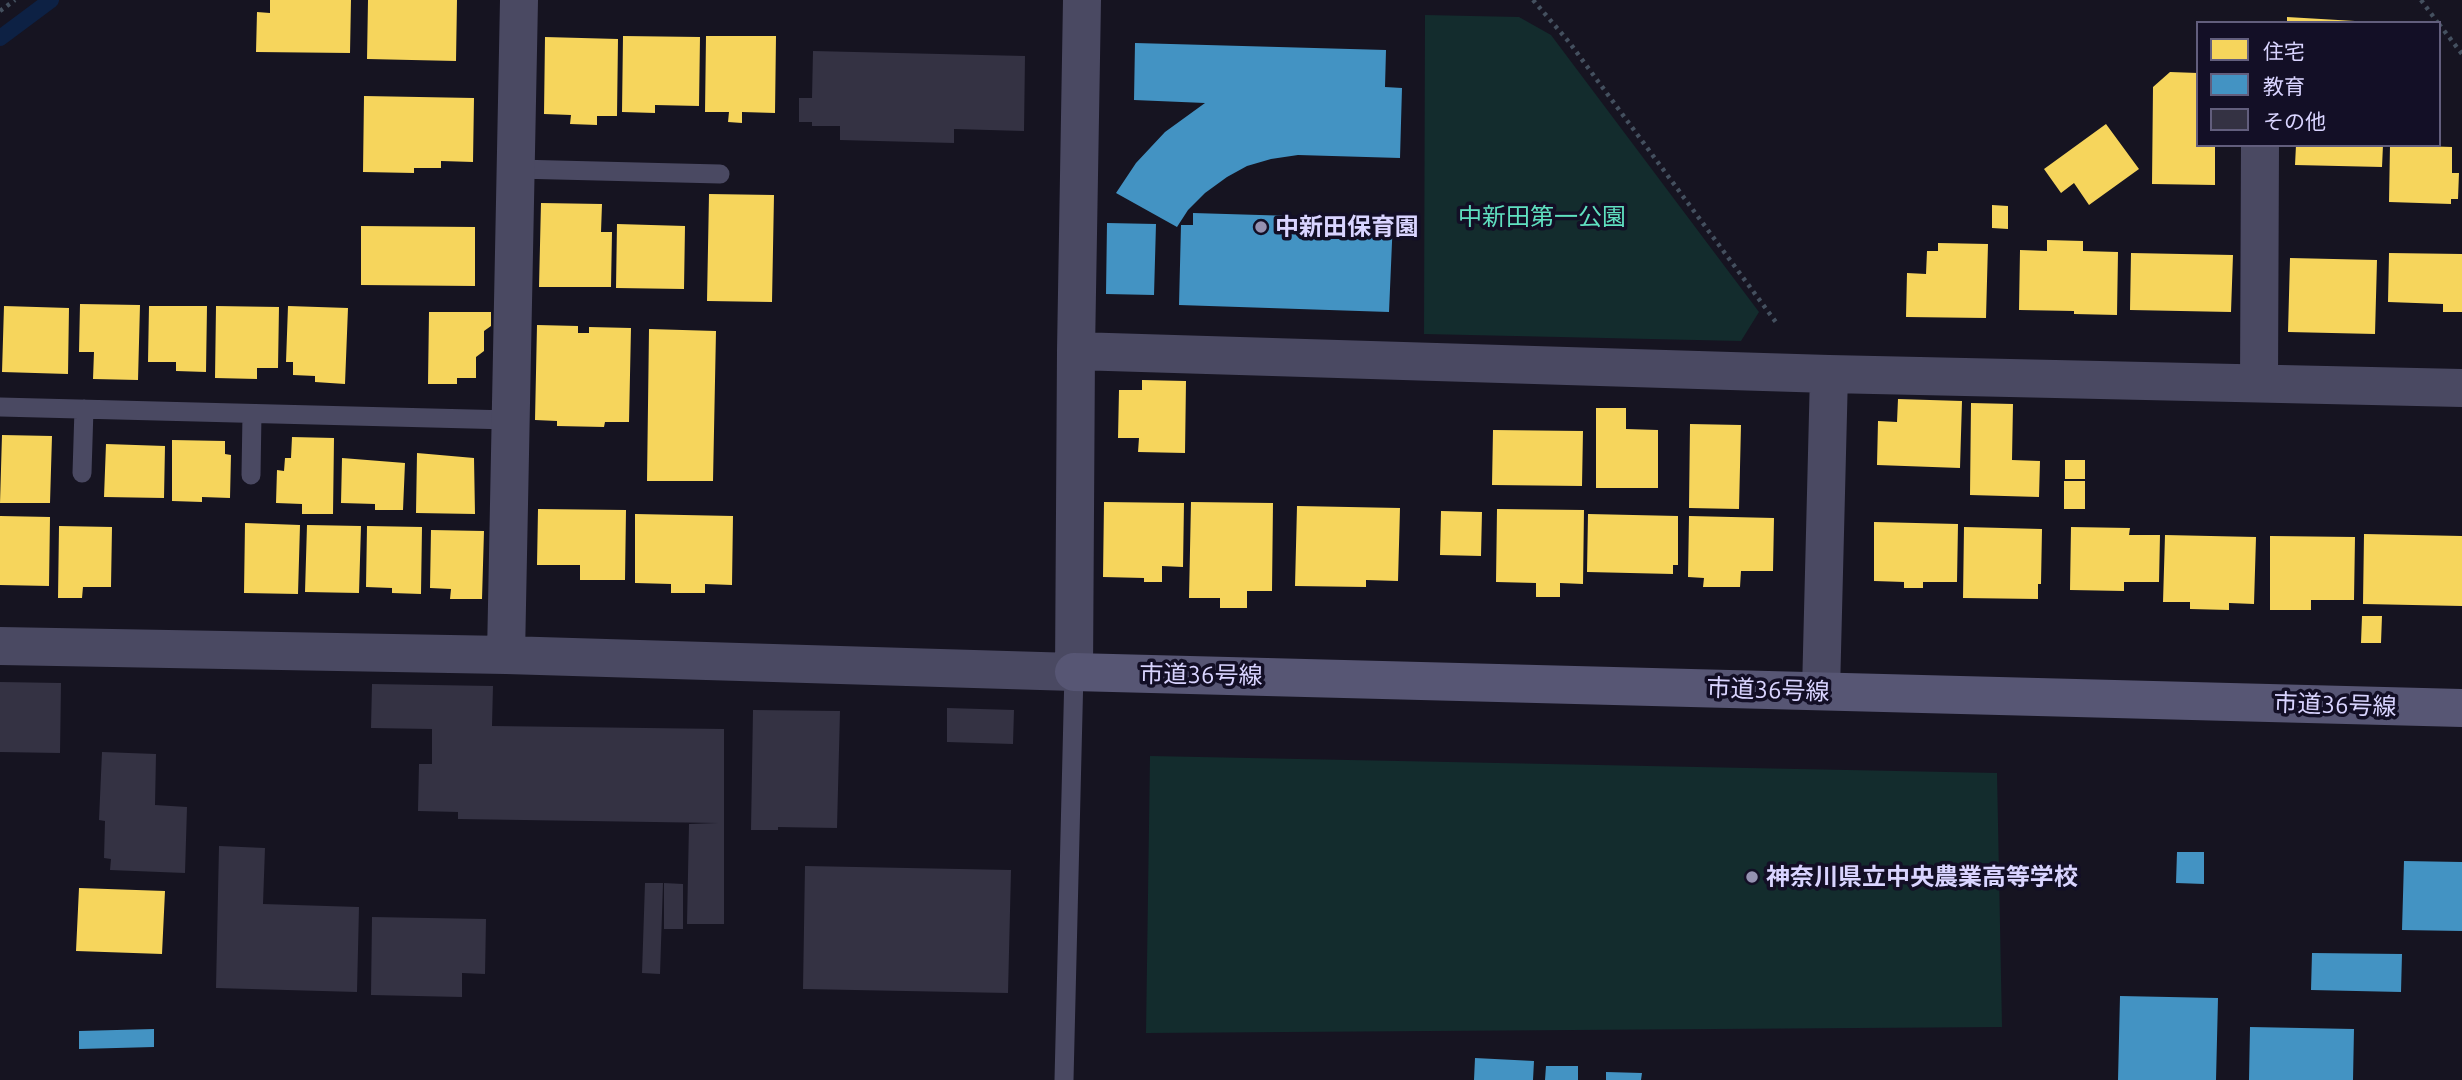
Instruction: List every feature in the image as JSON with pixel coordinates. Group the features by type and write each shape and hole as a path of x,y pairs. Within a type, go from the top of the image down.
{"street":[{"path":"506,655 519,0"},
{"path":"0,646 506,655 1074,671 1076,351 1083,0"},
{"path":"2259,383 2260,147"},
{"path":"1076,351 2462,388"},
{"path":"1822,691 1829,373"},
{"name":"市道36号線","path":"1074,671 2462,708"}],"lane":[{"path":"516,169 720,174"},
{"path":"0,407 510,420"},
{"path":"82,473 83,409"},
{"path":"251,475 252,414"},
{"path":"1064,1080 1074,671"}],"path":[{"path":"0,11 15,0"},
{"path":"1533,0 1569,41 1778,324 1829,373"},
{"path":"2421,0 2437,21"},
{"path":"2441,26 2462,54"}],"green space":[{"name":"中新田第一公園","path":"1425,15 1519,17 1551,35 1759,312 1741,341 1424,334"},
{"path":"1150,756 1997,773 2002,1027 1146,1033"}],"building: 住宅":[{"path":"270,0 351,0 350,53 256,52 257,12 270,13"},
{"path":"368,0 457,0 456,61 367,59"},
{"path":"2287,17 2355,21 2287,21"},
{"path":"623,36 700,37 699,106 655,105 655,113 622,112"},
{"path":"706,36 776,36 775,113 742,112 742,123 728,122 729,112 705,112"},
{"path":"545,37 618,39 617,116 597,116 597,125 570,124 571,115 544,114"},
{"path":"2170,72 2196,73 2196,147 2215,147 2215,185 2152,184 2153,87"},
{"path":"364,96 474,98 473,162 441,161 441,168 414,168 414,173 363,172"},
{"path":"2106,124 2139,169 2089,205 2074,183 2061,193 2044,169"},
{"path":"2296,147 2383,147 2382,167 2295,165"},
{"path":"2390,147 2452,147 2452,173 2459,173 2458,199 2451,199 2451,204 2389,202"},
{"path":"709,194 774,195 772,302 707,301"},
{"path":"541,203 602,204 601,232 612,232 611,287 539,287"},
{"path":"1992,205 2008,206 2008,229 1992,228"},
{"path":"617,224 685,226 684,289 616,288"},
{"path":"361,226 475,227 475,286 361,285"},
{"path":"2047,240 2083,241 2083,251 2118,252 2117,315 2019,310 2020,250 2047,251"},
{"path":"1938,243 1988,244 1986,318 1906,317 1907,273 1926,274 1927,251 1938,251"},
{"path":"2131,253 2233,255 2231,312 2130,310"},
{"path":"2389,253 2462,254 2462,312 2443,312 2443,304 2388,302"},
{"path":"2290,258 2377,260 2375,334 2288,332"},
{"path":"80,304 140,305 138,380 93,379 94,352 79,352"},
{"path":"4,306 69,308 68,374 2,372"},
{"path":"149,306 207,306 206,372 176,371 176,362 148,362"},
{"path":"216,306 279,307 278,368 257,368 257,379 215,378"},
{"path":"288,306 348,308 345,384 315,382 315,376 293,375 293,362 286,362"},
{"path":"429,312 491,312 491,326 484,331 484,351 476,357 476,378 457,378 457,384 428,384"},
{"path":"537,325 578,326 578,333 589,333 589,327 631,328 629,422 605,422 604,427 557,426 557,421 535,420"},
{"path":"649,329 716,331 713,481 647,481"},
{"path":"1142,380 1186,381 1185,453 1138,452 1139,438 1118,438 1119,390 1142,390"},
{"path":"1898,399 1962,401 1960,468 1877,465 1878,421 1897,422"},
{"path":"1971,403 2013,404 2012,460 2040,461 2039,497 1970,495"},
{"path":"1596,408 1626,408 1626,429 1658,430 1658,488 1596,488"},
{"path":"1690,424 1741,425 1739,509 1689,508"},
{"path":"1493,430 1583,431 1582,486 1492,485"},
{"path":"2,435 52,436 50,503 0,503"},
{"path":"292,437 334,438 333,514 302,514 302,504 276,503 277,470 284,471 285,458 291,458"},
{"path":"172,440 225,441 225,454 231,455 230,498 202,497 202,502 172,501"},
{"path":"106,444 165,446 164,498 104,497"},
{"path":"417,453 474,458 475,514 416,513"},
{"path":"342,458 405,463 403,510 375,510 375,504 341,503"},
{"path":"2065,460 2085,460 2085,479 2065,479"},
{"path":"2064,481 2085,481 2085,509 2064,509"},
{"path":"1104,502 1184,503 1183,567 1162,566 1162,582 1144,582 1144,578 1103,577"},
{"path":"1191,502 1273,503 1272,591 1247,591 1247,608 1220,608 1220,598 1189,598"},
{"path":"1297,506 1400,508 1398,581 1366,580 1366,587 1295,586"},
{"path":"538,509 626,510 625,580 580,580 580,565 537,565"},
{"path":"1497,509 1584,510 1583,584 1560,583 1560,597 1536,597 1536,583 1496,582"},
{"path":"1441,511 1482,512 1481,556 1440,555"},
{"path":"635,514 733,516 732,585 705,584 705,593 671,593 671,584 635,583"},
{"path":"1588,514 1678,516 1678,565 1673,565 1673,574 1587,572"},
{"path":"0,516 50,517 49,586 0,585"},
{"path":"1689,516 1774,518 1773,571 1741,571 1740,587 1703,587 1704,578 1688,577"},
{"path":"1874,522 1958,524 1957,582 1923,582 1923,588 1904,588 1904,582 1874,581"},
{"path":"245,523 300,525 298,594 244,593"},
{"path":"307,525 361,526 359,593 305,592"},
{"path":"59,526 112,527 111,587 83,587 82,598 58,598"},
{"path":"367,526 422,527 421,594 392,593 392,588 366,587"},
{"path":"1964,527 2042,529 2041,584 2038,584 2038,599 1963,598"},
{"path":"2071,527 2130,528 2129,535 2160,535 2159,582 2124,582 2124,591 2070,590"},
{"path":"431,530 484,531 482,599 450,599 451,589 430,588"},
{"path":"2364,534 2462,536 2462,606 2363,604"},
{"path":"2165,535 2256,537 2254,604 2229,603 2229,610 2190,609 2190,602 2163,602"},
{"path":"2270,536 2355,537 2354,600 2311,600 2311,610 2270,610"},
{"path":"2362,616 2382,616 2381,643 2361,643"},
{"path":"79,888 165,891 162,954 76,951"}],"building: 教育":[{"path":"1135,43 1386,50 1385,87 1402,88 1400,158 1298,155 1247,166 1205,193 1188,210 1177,227 1116,193 1136,163 1165,132 1205,103 1134,100"},
{"path":"1193,213 1393,219 1389,312 1179,305 1181,225 1193,225"},
{"path":"1107,223 1156,224 1154,295 1106,294"},
{"path":"2177,852 2204,852 2204,884 2176,883"},
{"path":"2404,861 2462,862 2462,931 2402,930"},
{"path":"2312,953 2402,954 2401,992 2311,990"},
{"path":"2120,996 2218,998 2216,1080 2118,1080"},
{"path":"2250,1027 2354,1029 2353,1080 2249,1080"},
{"path":"154,1029 154,1047 79,1049 79,1031"},
{"path":"1475,1058 1534,1061 1533,1080 1474,1080"},
{"path":"1546,1066 1578,1066 1578,1080 1545,1080"},
{"path":"1606,1072 1642,1073 1641,1080 1606,1080"}],"building: その他":[{"path":"813,51 1025,56 1024,131 954,129 954,143 840,140 840,126 812,126 812,122 799,122 799,98 812,98"},
{"path":"0,682 61,683 60,753 0,752"},
{"path":"372,684 493,686 492,726 724,729 724,924 687,924 689,824 718,823 458,819 458,812 418,811 419,764 432,764 432,729 371,728"},
{"path":"947,708 1014,710 1013,744 947,742"},
{"path":"753,710 840,711 837,828 778,827 778,830 751,830"},
{"path":"102,752 156,754 155,805 187,807 185,873 110,870 111,859 104,858 105,821 99,820"},
{"path":"219,846 265,848 263,904 359,907 357,992 216,988"},
{"path":"805,866 1011,870 1008,993 803,989"},
{"path":"645,883 663,883 660,974 642,973"},
{"path":"664,883 683,884 683,929 664,929"},
{"path":"372,917 486,919 485,974 462,973 462,997 371,995"}],"waterway":[{"path":"0,38 51,0"}],"place":[{"name":"中新田保育園","path":"1261,227"},
{"name":"神奈川県立中央農業高等学校","path":"1752,877"}]}
